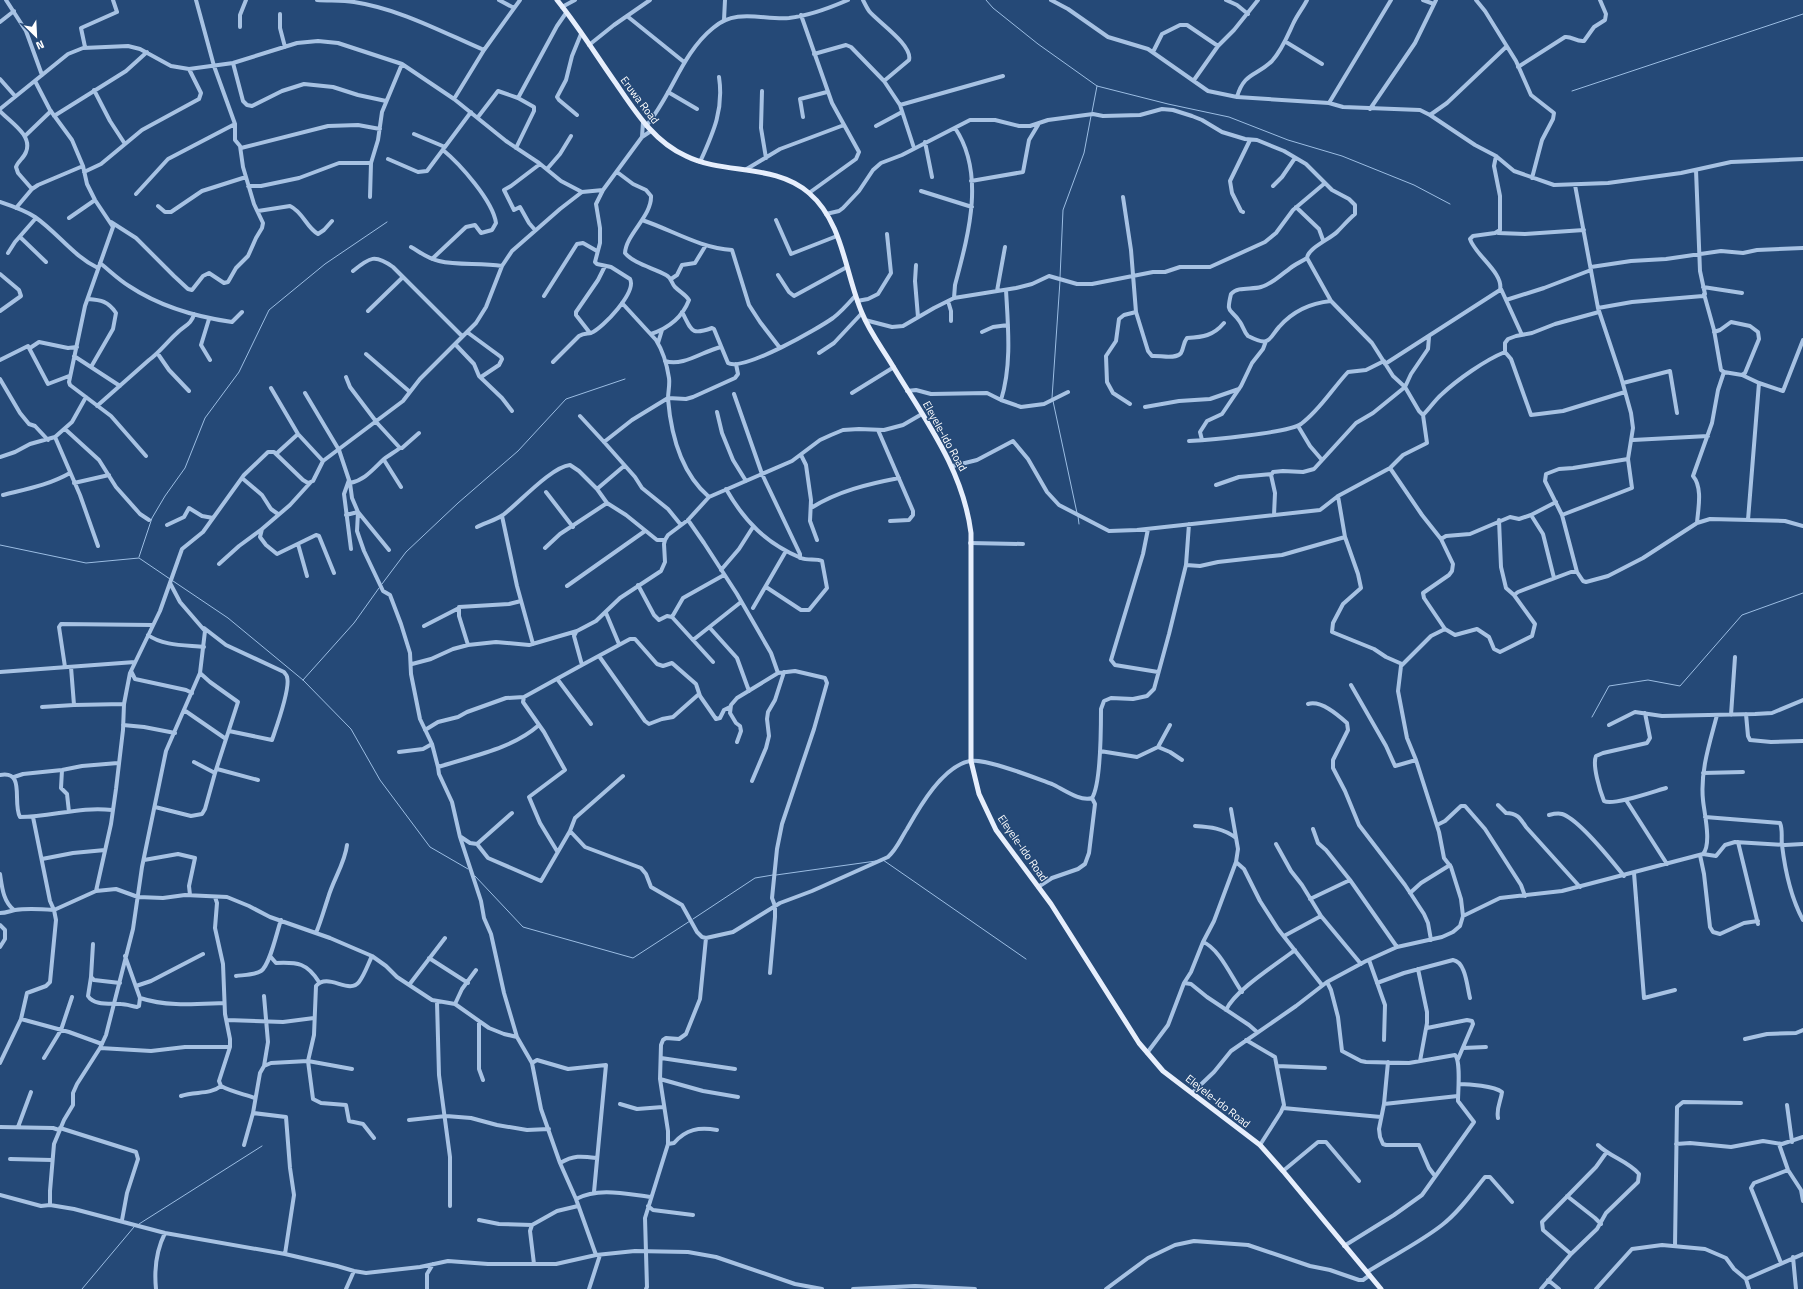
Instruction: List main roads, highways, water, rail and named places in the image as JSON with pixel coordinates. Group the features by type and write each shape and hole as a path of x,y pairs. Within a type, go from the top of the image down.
{"main road":[{"name":"Eruwa Road","path":"556,0 644,124 676,151 700,162 744,171 771,174 787,180 810,193 823,208"},
{"name":"Eleyele-Ido Road","path":"823,208 837,236 856,299 865,320 876,342 894,367 953,466 966,504 969,521 970,543 971,761 979,794 990,819 1038,887 1147,1053 1164,1071 1260,1145 1330,1226 1344,1246 1381,1289"}],"waterway":[{"path":"986,0 993,8 1038,44 1097,86 1168,104 1229,117 1288,140 1342,156 1414,185 1450,204"},
{"path":"1572,91 1803,14"},
{"path":"1092,112 1097,86"},
{"path":"1060,278 1063,210 1084,153 1091,116"},
{"path":"139,557 152,518 165,496 185,468 205,418 239,372 269,310 325,264 387,222"},
{"path":"1052,398 1060,281"},
{"path":"382,584 406,552 458,503 518,451 566,399 625,379"},
{"path":"1053,401 1077,513"},
{"path":"1078,516 1079,524"},
{"path":"0,545 86,563 139,558 170,579"},
{"path":"173,581 228,618 303,680 351,729 380,780 430,847 468,869"},
{"path":"303,680 354,623 379,588"},
{"path":"1592,717 1609,686 1648,680 1680,686 1742,615 1803,593"},
{"path":"883,860 1026,959"},
{"path":"776,875 876,861"},
{"path":"693,919 755,878 773,875"},
{"path":"475,876 523,927 633,958 690,921"},
{"path":"139,1224 262,1146"},
{"path":"82,1289 134,1227"}]}
